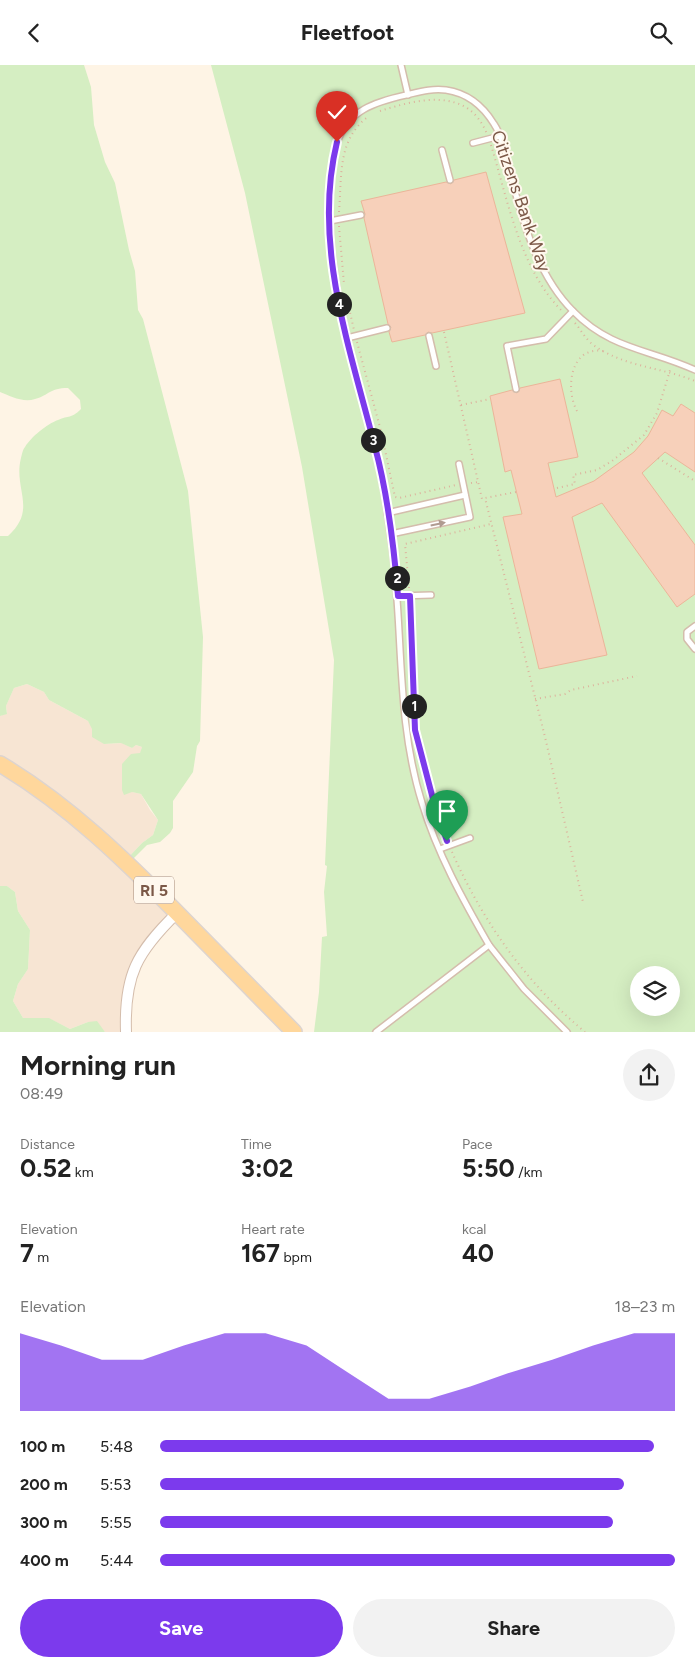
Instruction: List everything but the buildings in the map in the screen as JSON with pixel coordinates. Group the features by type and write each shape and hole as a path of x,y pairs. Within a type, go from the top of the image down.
{"main road":[{"name":"RI 5","path":"0,763 31,782 69,811 140,875 294,1032"}],"street":[{"path":"126,1032 127,993 131,977 141,953 153,937 177,913"}],"lane":[{"path":"401,65 408,95"},
{"name":"Citizens Bank Way","path":"567,1032 544,1011 489,945 460,894 422,805 407,740 402,698 398,596 391,534 376,449 347,338 334,277 330,221 334,154 343,129 356,113 369,105 408,95 434,89 456,92 470,98 484,109 497,128 538,259 547,278 573,311 591,327 618,343 695,369"},
{"path":"473,143 500,137"},
{"path":"442,150 450,180"},
{"path":"330,221 361,215"},
{"path":"516,389 507,346 546,339 573,311"},
{"path":"347,338 387,328"},
{"path":"430,336 436,366"},
{"path":"391,534 470,517 459,465"},
{"path":"387,513 465,495"},
{"path":"398,596 431,595"},
{"path":"695,626 687,632 687,639 695,649"},
{"path":"440,849 470,838"},
{"path":"376,1032 489,945"}],"path":[{"path":"378,111 428,99 452,101 474,114 489,139 529,263 544,291 583,332 586,340 605,352 632,364 695,381"},
{"path":"344,284 339,220 343,154 356,126 370,115"},
{"path":"347,301 381,431 395,497 399,498 478,482"},
{"path":"444,332 482,499 516,492"},
{"path":"577,411 572,402 570,386 575,367 590,351 605,352"},
{"path":"557,487 575,484 573,475 597,470 612,461 644,435 657,413 672,361"},
{"path":"461,405 490,399"},
{"path":"658,458 695,481"},
{"path":"485,498 583,903"},
{"path":"491,523 405,544 410,596 415,730 434,803 449,845 472,896 501,941 541,990 585,1032"},
{"path":"535,699 566,694 571,690 637,676"}],"shaded area":[{"path":"27,684 44,692 49,700 88,721 104,744 122,743 132,748 136,745 142,747 132,792 141,794 158,820 153,835 142,843 126,860 175,911 130,977 126,1032 105,1032 99,1025 88,1022 70,1029 48,1018 23,1018 13,1001 18,984 28,969 30,930 18,911 15,892 7,886 0,886 0,716 7,713 6,706 14,688"}],"green space":[{"path":"0,65 84,65 91,87 94,125 105,162 115,183 135,271 138,310 143,319 188,491 203,637 200,741 197,746 193,772 173,801 173,828 160,842 147,845 129,863 126,860 142,843 153,835 158,820 141,794 132,792 124,795 122,790 122,764 131,754 140,753 142,747 136,745 132,748 121,743 104,744 92,737 92,729 88,721 49,700 44,692 27,684 14,688 6,706 7,714 0,716 0,536 8,536 22,517 23,499 19,469 24,448 44,428 58,420 72,416 81,409 80,400 68,388 53,390 30,400 17,399 0,392"},
{"path":"211,65 695,65 695,1032 314,1032 319,992 322,937 327,936 324,892 327,866 325,865 334,660 302,467 245,193"},
{"path":"0,886 7,886 15,892 18,911 30,930 28,969 18,984 13,1001 23,1018 49,1018 70,1029 88,1022 97,1021 105,1032 0,1032"}],"route":[{"path":"337,142 334,154 330,208 331,252 334,277 348,345 376,449 391,534 398,596 410,596 415,730 421,759 447,841"}]}
